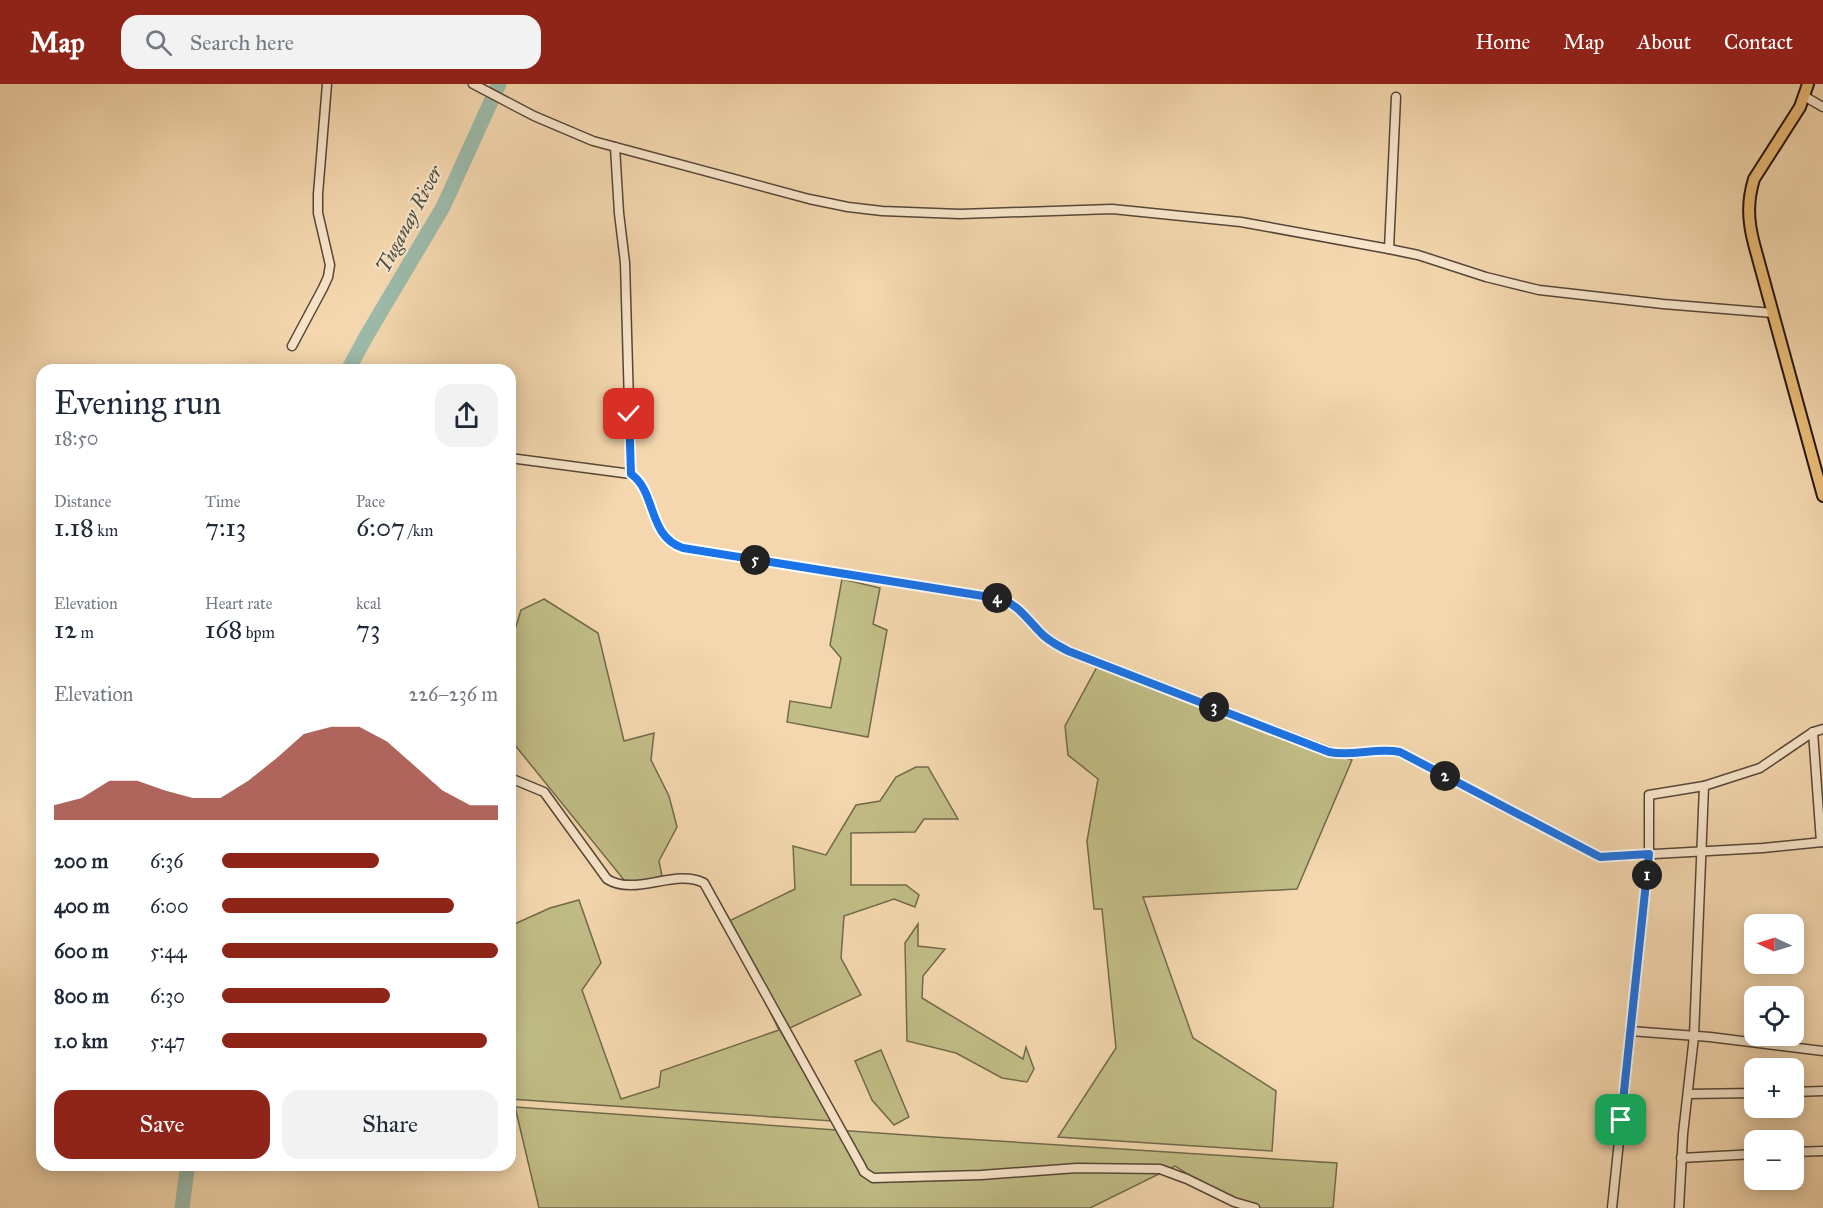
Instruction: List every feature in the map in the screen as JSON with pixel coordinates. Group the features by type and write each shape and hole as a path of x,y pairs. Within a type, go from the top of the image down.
{"main road":[{"path":"1808,84 1800,107 1754,179 1748,205 1750,227 1823,496"}],"street":[{"path":"292,346 323,288 330,265 318,213 327,84"},
{"path":"473,84 562,129 593,141 809,199 848,207 882,211 960,214 1112,209 1241,222 1418,255 1486,277 1539,290 1663,304 1773,313"},
{"path":"1804,96 1823,107"},
{"path":"1389,249 1396,98"},
{"path":"615,147 625,263 631,474"},
{"path":"516,459 631,474 640,482 659,529 667,541 675,546 1002,599 1019,609 1042,634 1068,651 1329,752 1346,754 1378,750 1400,752 1600,857 1763,848 1822,842 1813,732"},
{"path":"1612,1208 1649,854 1649,795 1704,786 1760,768 1813,732 1823,729"},
{"path":"516,780 544,792 607,879 613,883 634,885 686,879 704,883 864,1172 873,1178 981,1175 1077,1168 1160,1169 1187,1179 1234,1202 1255,1208"},
{"path":"1679,1208 1681,1158 1694,1036 1704,786"},
{"path":"1630,1031 1749,1041 1823,1051"},
{"path":"1804,1092 1823,1091"},
{"path":"1688,1094 1744,1093"},
{"path":"1804,1152 1823,1151"},
{"path":"1681,1158 1744,1155"}],"shaded area":[{"path":"842,579 880,588 873,624 887,630 868,737 787,722 790,701 831,708 841,658 830,645"},
{"path":"544,599 598,633 624,741 654,733 651,760 669,796 677,827 659,861 662,876 628,885 516,746 516,626 521,610"},
{"path":"1097,667 1352,760 1297,889 1143,897 1193,1038 1276,1091 1272,1151 1058,1137 1116,1048 1102,909 1094,909 1087,841 1098,779 1068,755 1065,726"},
{"path":"916,767 928,767 958,819 924,819 915,832 851,833 851,885 906,885 919,895 915,907 894,899 844,916 841,958 861,995 781,1032 832,1121 516,1099 516,923 550,908 579,900 601,963 582,990 621,1099 659,1087 661,1071 779,1030 727,922 795,889 793,846 826,855 856,805 880,801 896,777"},
{"path":"918,924 918,946 945,949 923,976 922,998 1023,1059 1026,1047 1034,1069 1027,1082 1002,1078 956,1053 907,1041 905,943"},
{"path":"881,1050 909,1117 894,1125 872,1100 855,1061"},
{"path":"516,1107 1337,1163 1333,1208 1242,1208 1175,1166 1090,1208 539,1208"}],"waterway":[{"name":"Tuganay River","path":"351,364 443,207 499,84"},
{"name":"Tuganay River","path":"182,1208 187,1171"}],"route":[{"path":"629,414 631,474 640,482 659,529 667,541 675,546 1002,599 1019,609 1042,634 1068,651 1329,752 1346,754 1389,750 1400,752 1600,857 1649,854 1621,1120"}]}
